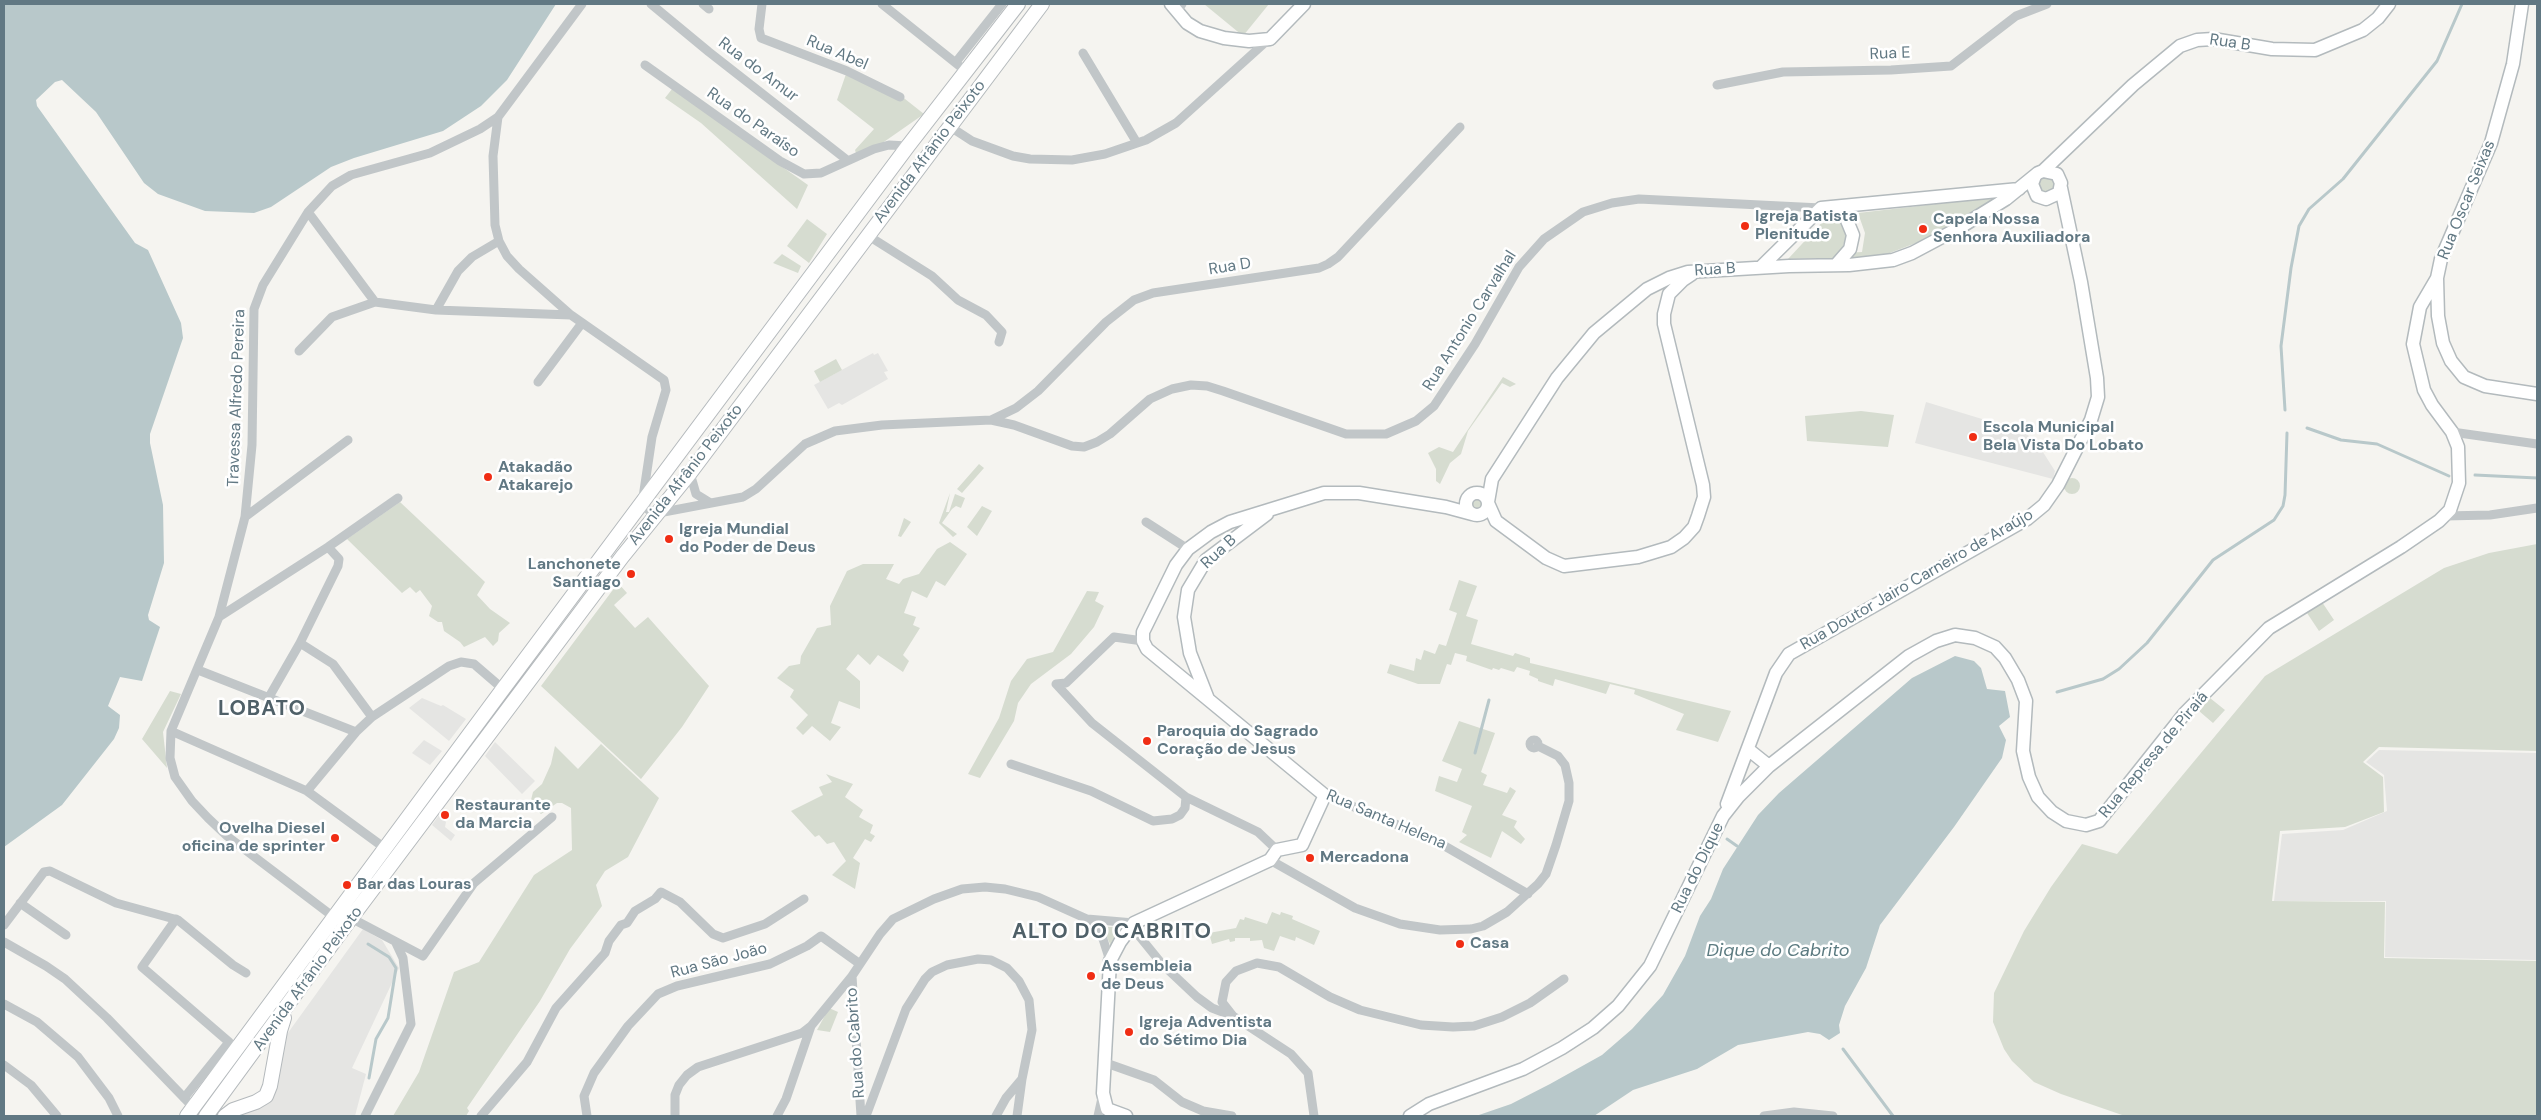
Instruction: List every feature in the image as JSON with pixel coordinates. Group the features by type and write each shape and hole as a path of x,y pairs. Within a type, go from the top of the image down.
{"main road":[{"name":"Avenida Afrânio Peixoto","path":"186,1110 231,1056 335,918 503,689 908,146 1018,4"},
{"name":"Avenida Afrânio Peixoto","path":"206,1116 351,918 690,473 1042,4"},
{"path":"225,1116 233,1110 256,1102 266,1096 270,1086 270,1076 280,1031 291,1000"},
{"path":"231,1056 250,1058 266,1066 270,1076"}],"street":[{"path":"582,4 498,117 493,156 495,225 499,241 507,256 519,269 571,315 662,378 665,383 666,390 652,437 642,504 648,512 657,514"},
{"name":"Rua do Amur","path":"651,4 847,160"},
{"name":"Rua Abel","path":"762,4 758,34 761,38 847,71 900,97"},
{"path":"882,4 967,72"},
{"path":"956,62 1002,4"},
{"path":"949,126 972,141 996,151 1030,159 1072,160 1105,154 1137,143 1176,123 1270,39 1304,4"},
{"name":"Rua E","path":"1717,85 1784,72 1891,70 1951,66 2012,20 2047,4"},
{"name":"Rua B","path":"1488,503 1492,479 1557,378 1594,332 1637,297 1660,282 1678,274 1700,271 1882,262 1912,253 1959,228 2020,189 2067,150 2133,85 2180,46 2197,40 2213,39 2272,49 2315,50 2363,30 2378,18 2389,4"},
{"name":"Rua Oscar Seixas","path":"2522,4 2513,64 2491,143 2441,259 2437,278 2438,316 2443,343 2457,370 2464,377 2485,386 2537,394"},
{"path":"1176,6 1188,23 1212,34 1249,41 1270,39"},
{"path":"1083,52 1137,143"},
{"name":"Rua do Paraíso","path":"645,65 797,172 812,175 822,173 847,160 889,145 908,146"},
{"name":"Travessa Alfredo Pereira","path":"335,918 227,836 192,801 172,768 170,758 171,731 219,617 245,517 252,445 254,309 263,285 308,212 322,194 343,178 430,153 480,129 498,117"},
{"name":"Rua D","path":"991,420 1016,408 1038,391 1106,322 1134,300 1153,293 1318,268 1328,264 1344,251 1460,127"},
{"path":"1761,267 1821,208 2020,189 2046,199 2055,196 2061,186 2067,150"},
{"path":"2061,186 2057,174 2039,173 2032,184 2039,197 2058,210 2068,224"},
{"name":"Rua Doutor Jairo Carneiro de Araújo","path":"1723,816 1776,673 1789,654 2027,519 2044,505 2053,494 2091,420 2098,397 2092,349 2061,186"},
{"name":"Rua Antonio Carvalhal","path":"657,514 749,495 806,444 835,431 882,425 991,420 1014,425 1072,446 1084,446 1097,442 1110,434 1150,399 1172,389 1198,385 1223,391 1346,434 1386,434 1411,424 1434,406 1475,344 1519,267 1544,239 1579,215 1600,206 1639,199 1821,208"},
{"path":"1795,207 1804,213 1802,227"},
{"path":"1821,208 1839,213 1846,218 1852,229 1853,235 1850,250 1836,265"},
{"path":"308,212 375,302"},
{"path":"867,235 932,276 958,300 986,316 1002,332 999,342"},
{"path":"436,310 458,271 472,258 499,241"},
{"path":"1470,495 1480,493 1488,503 1496,521 1551,562 1564,566 1638,557 1678,543 1694,527 1702,507 1703,485 1664,324 1664,314 1665,304 1674,287 1700,271"},
{"name":"Rua Represa de Piraiá","path":"1995,648 2012,668 2026,701 2024,751 2029,777 2036,792 2044,805 2058,817 2074,824 2093,824 2106,815 2185,713 2269,628 2401,547 2444,516 2453,504 2459,483 2458,447 2452,432 2432,405 2424,390 2413,344 2420,306 2437,278"},
{"path":"299,351 332,317 375,302 436,310 571,315"},
{"path":"538,382 582,322"},
{"path":"2452,432 2537,444"},
{"path":"245,517 348,440"},
{"path":"690,473 696,494 709,502"},
{"path":"1446,507 1470,495 1492,479"},
{"name":"Rua B","path":"1143,641 1143,632 1165,584 1188,549 1214,530 1230,522 1290,502 1300,502 1315,494 1341,492 1446,507 1496,521"},
{"path":"1470,495 1466,505 1473,514 1484,512 1488,503"},
{"path":"219,617 328,547 398,498"},
{"name":"Rua B","path":"1209,702 1190,653 1184,618 1184,604 1195,575 1206,560 1224,544 1280,506"},
{"path":"2444,516 2490,515 2537,508"},
{"path":"1146,522 1188,549"},
{"path":"1214,530 1224,544"},
{"path":"269,697 300,643 338,566 339,560 328,547"},
{"name":"Rua do Dique","path":"1410,1116 1429,1104 1499,1080 1545,1058 1587,1032 1618,1006 1642,978 1655,958 1723,816 1750,783 1769,766 1925,646 1955,635 1975,638 1995,648"},
{"path":"1143,641 1130,641 1116,636 1066,683 1056,684 1075,707 1118,744 1186,797 1258,832 1274,855 1356,908 1416,928 1456,930 1483,926 1507,912 1543,879 1548,870 1569,801 1569,783 1564,765 1551,751 1538,746"},
{"name":"Rua Santa Helena","path":"1143,641 1147,649 1209,702 1323,794 1436,841 1528,894"},
{"path":"300,643 333,664 372,716"},
{"path":"307,791 356,732 372,716 449,666 461,662 474,664 503,689"},
{"path":"198,670 356,732"},
{"path":"171,731 307,791 386,848"},
{"path":"1749,750 1769,766"},
{"path":"1011,764 1091,791 1154,820 1172,819 1180,815 1185,808 1186,797"},
{"name":"Rua do Cabrito","path":"861,1116 852,976 880,934 892,920 934,899 962,890 994,887 1027,894 1048,901 1087,919 1134,923 1274,855 1304,843 1324,800 1323,794"},
{"path":"351,918 420,956 426,954 474,883 552,817"},
{"path":"4,925 48,870 116,903 176,919 233,965 246,973"},
{"path":"482,1116 527,1062 556,1008 606,953 609,941 635,911 655,899 661,892 680,902 713,934 723,938 765,924 804,899"},
{"path":"20,903 66,935"},
{"path":"4,942 65,979 107,1018 186,1110 229,1042 142,967 176,919"},
{"name":"Rua do Cabrito","path":"1087,919 1103,939 1110,961"},
{"path":"1098,1116 1103,1093 1106,1063 1110,961 1134,923"},
{"path":"1134,923 1140,937 1169,971 1212,1008 1233,1016 1291,1054 1305,1068 1312,1087 1314,1116"},
{"name":"Rua São João","path":"584,1096 594,1073 628,1026 649,1001 664,991 770,964 806,946 821,936 860,964"},
{"path":"366,1116 410,1024 403,958 395,941"},
{"path":"866,1116 906,1009 928,975 954,963 978,958 991,960 1007,968 1023,987 1030,1006 1032,1030 1022,1079 1018,1116"},
{"path":"1233,1016 1222,1002 1226,982 1236,970 1257,963 1279,967 1330,997 1360,1010 1421,1024 1453,1027 1474,1026 1502,1017 1530,1003 1564,979"},
{"path":"675,1116 675,1095 679,1085 687,1075 698,1067 758,1046 797,1035 811,1026 852,976"},
{"path":"4,1004 37,1022 78,1057 109,1098 118,1116"},
{"path":"777,1116 786,1099 811,1026"},
{"path":"1106,1063 1154,1080 1182,1102 1203,1111 1232,1116"},
{"path":"4,1065 31,1084 57,1116"},
{"path":"996,1116 1006,1098 1022,1079"},
{"path":"1103,1093 1106,1109 1126,1116"},
{"path":"580,1116 584,1096"},
{"path":"584,1096 587,1116"},
{"path":"1764,1116 1794,1112 1833,1116"}],"shaded area":[{"path":"1204,4 1269,4 1243,36"},
{"path":"846,74 900,95 924,114 858,160 855,150 874,129 837,100"},
{"path":"672,89 808,185 797,209 701,123 665,98"},
{"path":"2046,177 2052,179 2054,185 2052,191 2046,193 2040,191 2038,185 2040,179"},
{"path":"1996,197 1937,235 1887,254 1873,257 1788,259 1827,217 1837,219 1843,226 1846,238 1841,251 1845,253 1862,252 1865,233 1858,213"},
{"path":"807,219 827,234 809,263 787,246"},
{"path":"782,254 801,266 798,273 773,263"},
{"path":"873,353 874,355 878,353 888,371 884,372 888,379 842,405 839,403 828,409 814,385"},
{"path":"836,359 842,370 820,382 814,371"},
{"path":"1503,377 1516,384 1510,387 1502,383 1468,431 1461,454 1450,463 1440,484 1436,481 1436,469 1428,453 1439,447 1453,452"},
{"name":"Escola Municipal Bela Vista Do Lobato","path":"1926,402 2025,432 2041,449 2055,471 2053,479 1915,443"},
{"path":"1861,411 1894,415 1888,447 1807,441 1805,416"},
{"path":"979,464 984,468 962,493 957,489"},
{"path":"2069,478 2075,478 2080,483 2078,492 2069,494 2064,489 2064,483"},
{"path":"950,493 946,512 949,512 955,494 965,498 961,508 956,506 952,509 942,523 957,534 953,537 939,523"},
{"path":"1477,495 1483,497 1485,503 1483,509 1477,511 1471,509 1469,503 1471,497"},
{"path":"400,502 485,582 477,595 490,609 510,623 499,633 498,641 493,646 485,637 464,647 444,631 442,622 438,622 429,616 432,606 420,590 416,593 410,587 402,593 347,539"},
{"path":"982,506 992,511 977,536 967,527"},
{"path":"904,518 911,522 901,537 898,536"},
{"path":"950,542 967,554 945,586 936,581 927,598 912,591 904,613 916,617 913,625 920,628 903,655 909,661 903,672 878,655 870,665 858,654 846,669 860,681 860,709 839,701 831,723 841,727 830,741 812,726 803,735 796,728 808,715 790,697 794,690 777,678 789,666 800,664 801,656 817,628 831,625 830,606 847,571 863,564 894,564 886,579 899,584 903,579 919,574 937,549"},
{"path":"2537,544 2537,751 2379,747 2363,762 2383,777 2384,812 2345,827 2280,831 2272,901 2385,902 2384,958 2537,961 2537,1116 2125,1116 2061,1094 2034,1082 2012,1061 2004,1049 1993,1022 1994,993 2024,931 2051,887 2082,844 2117,854 2265,676 2444,568 2489,553"},
{"path":"1459,580 1477,586 1466,616 1478,620 1471,644 1513,656 1515,653 1530,658 1530,663 1731,711 1718,742 1676,730 1684,714 1634,694 1635,690 1610,684 1606,694 1555,679 1553,686 1538,681 1538,679 1529,675 1530,671 1517,667 1514,672 1501,668 1499,670 1493,668 1492,670 1466,661 1467,656 1455,653 1451,665 1447,664 1440,684 1418,684 1387,673 1390,664 1414,671 1416,658 1421,660 1424,650 1435,654 1439,644 1446,646 1457,613 1449,610"},
{"path":"618,583 627,593 614,605 635,628 648,617 709,686 682,727 641,779 541,686"},
{"path":"1087,591 1099,592 1095,601 1104,606 1094,627 1071,654 1031,684 1018,703 1014,721 980,778 968,774 999,718 1011,681 1027,659 1053,652"},
{"path":"2322,602 2334,620 2319,631 2307,613"},
{"path":"170,691 181,694 163,732 167,768 142,739"},
{"path":"422,698 441,706 443,705 466,719 449,741 409,708"},
{"path":"2210,698 2225,710 2213,723 2199,711"},
{"path":"1459,721 1495,733 1481,772 1487,775 1483,785 1507,793 1510,787 1516,791 1502,815 1517,821 1514,827 1525,839 1521,844 1502,831 1491,858 1459,842 1467,835 1462,832 1472,806 1435,791 1439,776 1457,782 1462,769 1442,761"},
{"path":"424,740 442,751 430,765 412,753"},
{"path":"495,742 535,781 522,794 485,756"},
{"path":"601,744 659,798 628,857 605,871 596,885 602,906 570,949 540,1001 467,1108 469,1111 466,1116 393,1116 419,1072 454,972 479,962 534,875 572,850 571,808 562,803 557,803 541,814 533,807 531,800 533,792 542,784 551,764 555,746 578,769"},
{"path":"2379,750 2537,753 2537,960 2385,957 2386,901 2274,901 2282,834 2343,830 2387,811 2384,775 2366,762"},
{"path":"826,774 853,784 845,797 863,810 859,817 873,825 870,833 875,836 871,842 865,839 853,858 860,863 855,889 832,875 846,861 834,842 827,844 819,835 815,837 791,811 823,795 819,787 832,782"},
{"path":"439,815 446,822 445,827 455,835 451,841 432,825"},
{"path":"1272,912 1280,915 1281,912 1293,916 1292,919 1320,931 1314,945 1296,937 1295,941 1280,936 1274,951 1264,948 1262,940 1250,941 1250,938 1235,938 1235,941 1230,942 1229,939 1212,944 1209,933 1236,928 1240,919 1244,920 1245,917 1267,924"},
{"path":"1098,925 1128,927 1111,946 1104,931"},
{"path":"363,929 382,940 399,968 352,1068 366,1074 355,1116 238,1116 258,1109 270,1100 285,1037"},
{"path":"829,1008 838,1012 830,1032 817,1030"}],"water":[{"path":"4,4 556,4 507,80 481,106 443,131 354,158 331,167 271,207 254,213 205,211 158,194 144,183 96,112 62,80 55,82 36,100 37,106 135,243 148,250 181,323 183,338 150,434 150,443 163,505 164,563 148,615 149,620 160,627 142,681 120,677 108,706 120,715 119,728 114,739 62,805 4,847"},
{"name":"Dique do Cabrito","path":"1955,656 1974,661 1981,668 1987,689 2005,691 2010,717 1999,726 2006,740 2002,758 1954,827 1880,925 1866,968 1845,1006 1839,1025 1840,1033 1829,1040 1820,1034 1808,1032 1738,1045 1697,1069 1633,1090 1594,1116 1476,1116 1511,1104 1602,1055 1632,1029 1663,995 1685,956 1700,916 1711,899 1723,869 1758,815 1779,793 1912,678"}],"waterway":[{"path":"2285,410 2281,346 2291,268 2299,226 2309,209 2343,179 2437,61 2462,4"},
{"path":"2307,428 2341,440 2377,444 2449,476"},
{"path":"2057,692 2103,679 2119,669 2147,643 2213,560 2274,520 2283,506 2285,495 2287,433"},
{"path":"2475,475 2537,478"},
{"path":"1475,753 1489,700"},
{"path":"1727,839 1737,846"},
{"path":"368,944 389,957 396,968 388,1018 376,1039 369,1078"},
{"path":"1843,1049 1893,1116"}],"place":[{"name":"Igreja Batista Plenitude","path":"1745,226"},
{"name":"Capela Nossa Senhora Auxiliadora","path":"1923,229"},
{"name":"Escola Municipal Bela Vista Do Lobato","path":"1973,437"},
{"name":"Atakadão Atakarejo","path":"488,477"},
{"name":"Igreja Mundial do Poder de Deus","path":"669,539"},
{"name":"Lanchonete Santiago","path":"631,574"},
{"name":"Paroquia do Sagrado Coração de Jesus","path":"1147,741"},
{"name":"Restaurante da Marcia","path":"445,815"},
{"name":"Ovelha Diesel oficina de sprinter","path":"335,838"},
{"name":"Mercadona","path":"1310,858"},
{"name":"Bar das Louras","path":"347,885"},
{"name":"Casa","path":"1460,944"},
{"name":"Assembleia de Deus","path":"1091,976"},
{"name":"Igreja Adventista do Sétimo Dia","path":"1129,1032"}],"district":[{"name":"LOBATO","path":"262,709"},
{"name":"ALTO DO CABRITO","path":"1112,932"}]}
